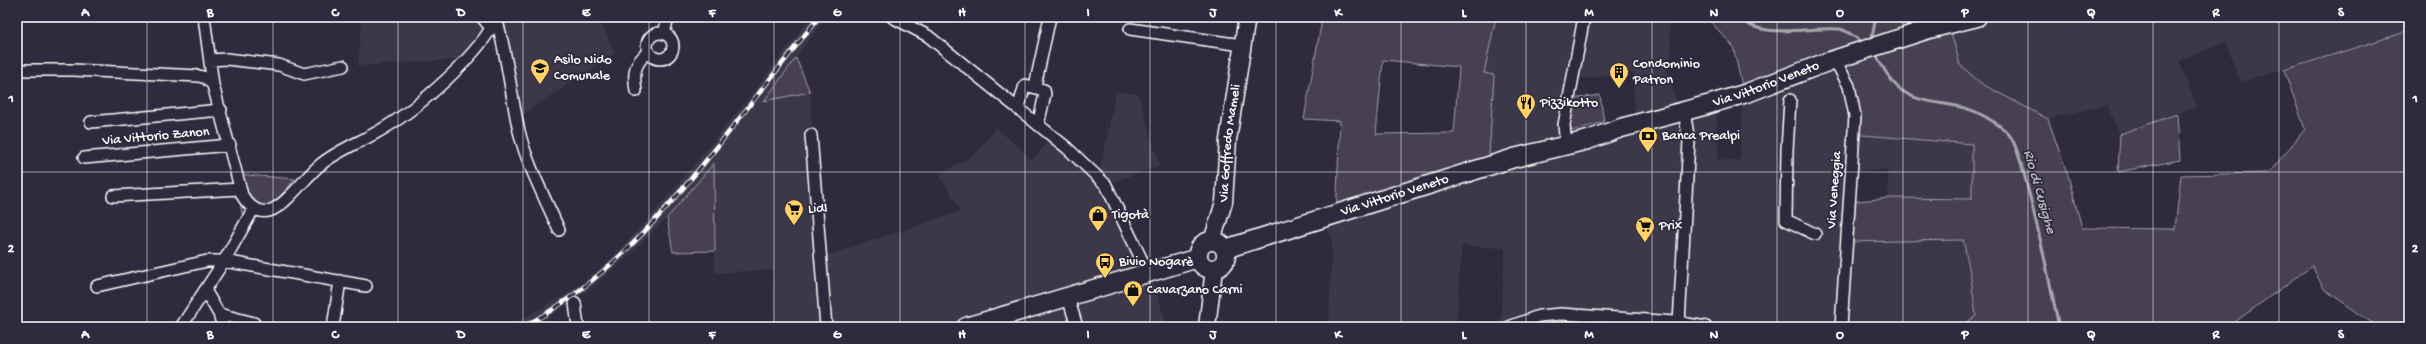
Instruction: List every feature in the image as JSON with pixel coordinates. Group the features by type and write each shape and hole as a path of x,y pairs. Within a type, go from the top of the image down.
{"main road":[{"name":"Via Vittorio Veneto","path":"1198,258 1201,246 1218,245 1514,158 1566,146 1747,93 1841,58 1970,18"},
{"path":"968,327 1198,258 1204,266 1214,269 1225,261 1218,245"}],"street":[{"name":"Via Vittorio Zanon","path":"204,17 213,84 221,110 240,189 245,200 254,208"},
{"path":"482,17 498,25 506,55 519,131 530,166 559,230"},
{"path":"664,34 668,17"},
{"path":"892,17 928,36 1067,148 1106,185 1148,273"},
{"path":"1035,86 1050,17"},
{"name":"Via Goffredo Mameli","path":"1218,245 1223,209 1228,140 1247,17"},
{"path":"1566,146 1564,125 1584,17"},
{"path":"181,327 224,261 254,208 268,211 277,207 321,164 383,129 421,101 458,67 494,23"},
{"path":"1130,29 1242,45"},
{"path":"636,92 634,69 636,63 648,52 649,39 656,34 664,34 673,43 670,55 658,60 648,52"},
{"name":"Via Veneggia","path":"1840,327 1855,116 1849,86 1841,58"},
{"path":"210,60 227,59 279,65 304,74 343,66"},
{"path":"17,70 72,70 199,76 206,78 213,84"},
{"path":"1018,109 1024,86 1035,86 1043,89 1045,92 1038,125"},
{"path":"1790,100 1787,150 1786,220 1815,234"},
{"name":"Via Vittorio Zanon","path":"91,122 221,110"},
{"path":"1679,323 1689,140 1684,111"},
{"path":"811,135 826,327"},
{"name":"Via Vittorio Zanon","path":"84,158 230,145"},
{"path":"113,196 240,189"},
{"path":"97,286 206,261 224,261 366,286"},
{"path":"1207,327 1214,269"},
{"path":"333,327 340,281"},
{"path":"205,290 219,314 223,327"},
{"path":"1068,297 1078,327"},
{"path":"575,303 578,327"},
{"path":"219,314 254,323 254,327"},
{"path":"1509,327 1539,316 1561,314 1679,323 1706,327"}],"shaded area":[{"path":"362,17 486,17 495,28 512,17 598,17 615,53 521,116 495,29 465,59 358,66"},
{"path":"811,17 826,17 765,100 810,92 822,257 961,211 939,174 974,155 997,128 1032,160 1052,138 1094,175 1101,166 1116,91 1138,94 1160,166 1104,185 1152,276 1167,327 774,327 772,270 715,273 714,163 667,218 625,259 586,292 533,327 505,327 566,295 608,262 657,209 752,94"},
{"path":"1312,17 1496,17 1484,73 1494,75 1488,171 1336,218 1340,121 1304,119 1322,19","holes":["1383,60 1459,67 1454,133 1376,134"]},
{"path":"1496,17 1669,17 1672,58 1664,60 1679,110 1716,98 1718,160 1740,160 1743,90 1832,60 1844,81 1850,115 1850,134 1972,143 1972,199 1889,198 1887,170 1849,171 1844,242 1963,240 1970,272 1976,316 1960,327 1708,325 1500,327 1505,248 1462,246 1456,327 1329,327 1332,239 1324,222 1463,179 1494,76 1484,74","holes":["1633,73 1635,124 1567,145 1577,79"]},
{"path":"1706,17 1900,17 1912,35 1949,25 1960,65 1982,84 2048,119 2069,179 2082,228 2175,229 2181,175 2269,173 2305,129 2284,70 2409,31 2409,327 2378,327 2324,289 2312,266 2228,327 1960,327 1976,316 1970,272 1963,240 1844,242 1847,202 1889,198 1972,199 1972,144 1850,134 1847,92 1832,60 1743,90 1733,46"},
{"path":"1900,17 2409,17 2409,31 2241,82 2225,42 2179,61 2197,107 2120,134 2106,105 2048,119 1982,84 1960,65 1949,25 1912,36"},
{"path":"796,58 810,92 764,101"},
{"path":"1600,95 1604,122 1572,131 1567,124 1572,99"},
{"path":"2177,114 2180,160 2118,172 2120,134"},
{"path":"714,163 715,251 673,252 667,218"},
{"path":"235,174 295,179 277,200 243,219"}],"waterway":[{"name":"Rio di Cusighe","path":"1739,17 1748,24 1760,29 1773,31 1840,29 1864,43"},
{"path":"1871,42 1876,17"},
{"name":"Rio di Cusighe","path":"1875,53 1890,78 1901,90 1918,99 1958,106 1976,112 2001,127 2012,139 2020,160 2034,213 2059,327"}],"railway":[{"path":"523,327 582,289 609,266 658,217 725,137 819,17"}],"place":[{"name":"Asilo Nido Comunale","path":"540,85"},
{"name":"Condominio Patron","path":"1619,89"},
{"name":"Pizzikotto","path":"1526,120"},
{"name":"Banca Prealpi","path":"1648,153"},
{"name":"Lidl","path":"794,226"},
{"name":"Tigotà","path":"1098,232"},
{"name":"Prix","path":"1645,243"},
{"name":"Bivio Nogarè","path":"1105,279"},
{"name":"Cavarzano Carni","path":"1133,307"}]}
